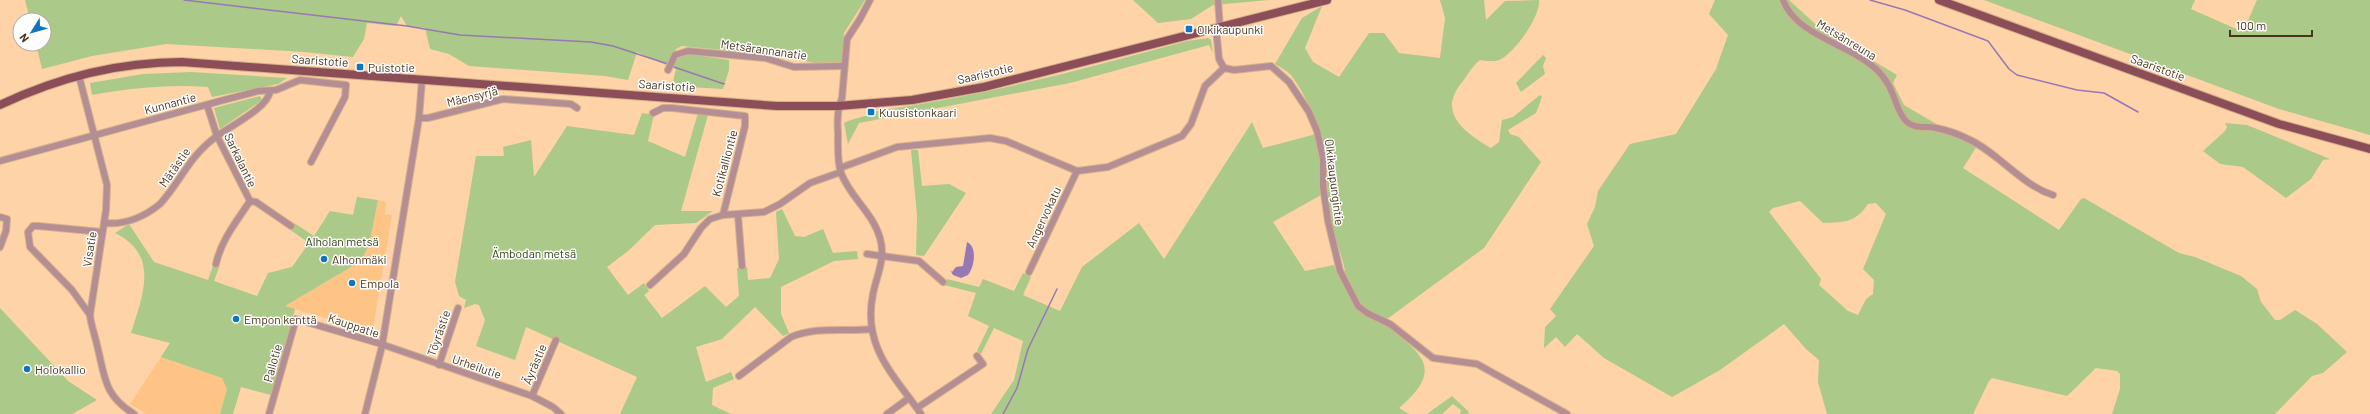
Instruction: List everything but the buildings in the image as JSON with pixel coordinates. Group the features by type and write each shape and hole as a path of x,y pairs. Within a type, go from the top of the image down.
{"main road":[{"name":"Saaristotie","path":"0,105 41,88 80,76 125,66 182,62 777,106 838,106 912,100 984,87 1328,0"},
{"name":"Saaristotie","path":"1939,0 2279,124 2370,149"}],"street":[{"path":"870,0 860,19 849,33 844,66 842,98 838,106 841,170 877,229 882,255 873,294 872,329 878,352 921,414"},
{"path":"650,285 684,254 710,219 723,215 764,212 780,204 810,183 897,147 990,138 1006,141 1077,171 1108,167 1182,136 1191,124 1205,86 1224,68 1219,59 1218,0"},
{"name":"Metsänreuna","path":"1783,0 1785,7 1808,28 1866,61 1878,70 1886,81 1897,107 1906,121 1914,126 1939,129 1967,138 1987,149 2036,188 2053,195"},
{"name":"Metsärannanatie","path":"668,70 675,55 688,51 765,58 794,67 844,66"},
{"name":"Olkikaupungintie","path":"1224,68 1234,70 1271,66 1285,76 1309,112 1321,145 1324,197 1337,260 1344,281 1358,306 1367,313 1390,324 1433,358 1477,364 1567,414"},
{"name":"Visatie","path":"80,76 96,135 107,185 104,223 90,315 105,382 120,404 134,414"},
{"name":"Kunnantie","path":"0,161 207,105 270,90 300,80 346,85 345,97 311,162"},
{"path":"365,414 382,346 419,118 422,80"},
{"name":"Mätästie","path":"104,223 115,224 131,220 156,208 168,195 188,164 217,136 263,104 269,96 270,90"},
{"name":"Mäensyrjä","path":"419,118 428,118 503,99 571,104 578,108"},
{"name":"Sarkalantie","path":"207,105 217,136 250,201 226,237 219,252 216,264"},
{"name":"Kotikalliontie","path":"653,113 663,108 672,108 745,116 745,126 723,215"},
{"name":"Angervokatu","path":"1029,272 1077,171"},
{"path":"250,201 256,202 290,226"},
{"path":"738,215 742,266"},
{"path":"0,217 6,219 7,224 0,247"},
{"path":"90,315 72,290 30,247 28,232 33,226 38,226 102,232"},
{"path":"868,254 920,261 943,282"},
{"name":"Töyrästie","path":"439,365 458,308"},
{"name":"Kauppatie","path":"296,319 382,346"},
{"name":"Pallotie","path":"269,414 296,319"},
{"path":"739,376 791,337 800,333 819,329 854,331 872,329"},
{"name":"Äyrästie","path":"532,396 556,340"},
{"name":"Urheilutie","path":"382,346 532,396 552,407 561,414"},
{"path":"917,408 983,364 977,356"},
{"path":"888,414 909,398"}],"shaded area":[{"name":"Empola","path":"378,200 386,202 385,214 392,215 373,328 368,331 285,306 361,261 369,245"},
{"path":"967,242 973,248 974,258 970,272 968,275 961,278 953,275 950,270 952,272 956,267 963,266"},
{"path":"161,357 222,378 227,389 220,414 147,414 130,404"}],"green space":[{"path":"25,0 865,0 844,33 842,62 815,63 782,56 682,46 676,49 666,65 637,52 628,80 605,76 469,66 449,54 430,49 425,28 407,26 401,16 396,26 367,23 364,39 353,57 304,52 166,44 92,56 42,69 38,52 52,52 52,12 28,12"},
{"path":"1133,0 1269,0 1213,5 1191,19 1158,23"},
{"path":"1440,0 1484,0 1486,20 1505,1 1539,0 1536,15 1519,43 1499,60 1480,60 1477,62 1455,92 1452,102 1453,112 1463,128 1491,148 1499,142 1502,120 1513,117 1540,95 1542,97 1536,113 1508,130 1510,134 1519,137 1541,162 1484,248 1383,322 1416,352 1422,361 1425,371 1422,381 1414,394 1399,408 1409,414 991,414 1014,380 1023,341 994,328 981,354 977,351 989,326 968,316 976,293 944,285 947,279 979,287 983,279 1014,291 1023,273 1031,277 1023,295 1060,311 1082,267 1139,223 1164,259 1252,122 1263,148 1316,134 1320,155 1321,195 1273,222 1305,271 1334,265 1336,271 1345,271 1331,226 1326,167 1322,144 1314,118 1297,83 1290,74 1275,64 1302,18 1322,6 1305,48 1313,62 1339,77 1369,33 1384,33 1399,53 1440,58 1445,18"},
{"path":"1715,0 1789,0 1823,31 1897,75 1893,83 1904,105 1938,125 1980,141 1963,168 2059,230 2081,199 2084,198 2179,253 2195,257 2241,276 2257,289 2261,302 2275,320 2280,320 2295,310 2317,324 2347,352 2323,373 2312,376 2275,414 2112,414 2120,389 2120,374 2117,371 2096,368 2067,396 1992,378 1989,381 1973,414 1827,414 1818,382 1819,360 1806,349 1784,324 1720,370 1672,397 1604,358 1577,334 1565,347 1556,337 1544,348 1545,327 1556,316 1550,309 1594,246 1587,224 1595,207 1598,191 1630,144 1676,134 1716,69 1728,35 1709,14","holes":["1800,201 1823,223 1843,222 1854,218 1859,215 1868,204 1876,203 1886,214 1863,269 1874,280 1873,294 1866,299 1858,315 1848,311 1819,285 1821,279 1769,212 1773,208"]},
{"path":"1984,0 2195,0 2191,9 2243,32 2257,0 2370,0 2370,135 2279,109"},
{"path":"1208,38 1211,40 1213,53 1209,45 1070,83 859,123 848,144 844,123 870,115 877,111 994,90 1110,62 1187,41"},
{"path":"687,54 729,60 729,70 723,89 672,86 676,69 672,67 675,60"},
{"path":"1543,55 1546,58 1543,66 1545,74 1521,92 1516,83"},
{"path":"191,72 287,78 278,84 212,97 208,87 193,86 150,87 92,95 90,83 143,74"},
{"path":"260,96 262,100 220,129 214,108"},
{"name":"Ämbodan metsä","path":"655,110 648,141 685,157 698,113 708,115 681,211 713,211 696,223 655,225 628,251 607,267 628,295 644,283 649,291 644,295 662,318 705,286 726,307 739,296 737,268 747,267 748,280 770,278 779,259 776,212 782,209 795,236 804,237 823,229 833,253 857,251 858,259 834,261 781,287 781,314 789,333 783,336 755,307 722,339 696,347 706,382 731,372 734,379 713,388 712,405 731,414 620,414 637,377 526,327 515,360 476,346 485,320 479,305 475,304 464,308 466,300 459,296 455,282 476,156 504,156 503,147 531,140 534,177 567,126 634,135 642,113 648,114"},
{"path":"2225,123 2247,125 2330,159 2323,160 2311,179 2286,198 2243,167 2220,164 2203,151 2225,131 2227,127"},
{"path":"911,150 918,150 922,186 949,184 966,193 924,256 916,255 917,216"},
{"name":"Alholan metsä","path":"357,197 378,200 369,245 361,261 285,306 295,309 271,395 241,387 233,414 220,414 227,389 222,378 161,357 170,343 131,333 143,290 143,264 138,253 129,242 115,233 129,224 154,262 208,280 214,263 219,267 214,281 257,296 268,273 292,267 309,243 289,229 294,223 314,236 330,211 353,215"},
{"path":"0,308 68,381 97,400 72,414 0,414"},
{"path":"1452,396 1469,412 1468,414 1460,414 1461,410 1453,404 1442,414 1427,414"}],"waterway":[{"path":"184,0 407,26 460,35 591,42 613,46 668,64"},
{"path":"1870,0 1905,10 1988,41 2009,69 2017,75 2077,90 2104,93 2138,112"},
{"path":"671,66 724,84"},
{"path":"1003,414 1017,388 1028,349 1057,289"}],"place":[{"name":"Olkikaupunki","path":"1189,29"},
{"name":"Puistotie","path":"360,67"},
{"name":"Kuusistonkaari","path":"871,112"},
{"name":"Alhonmäki","path":"324,259"},
{"name":"Empola","path":"352,283"},
{"name":"Empon kenttä","path":"236,319"},
{"name":"Holokallio","path":"27,369"}]}
